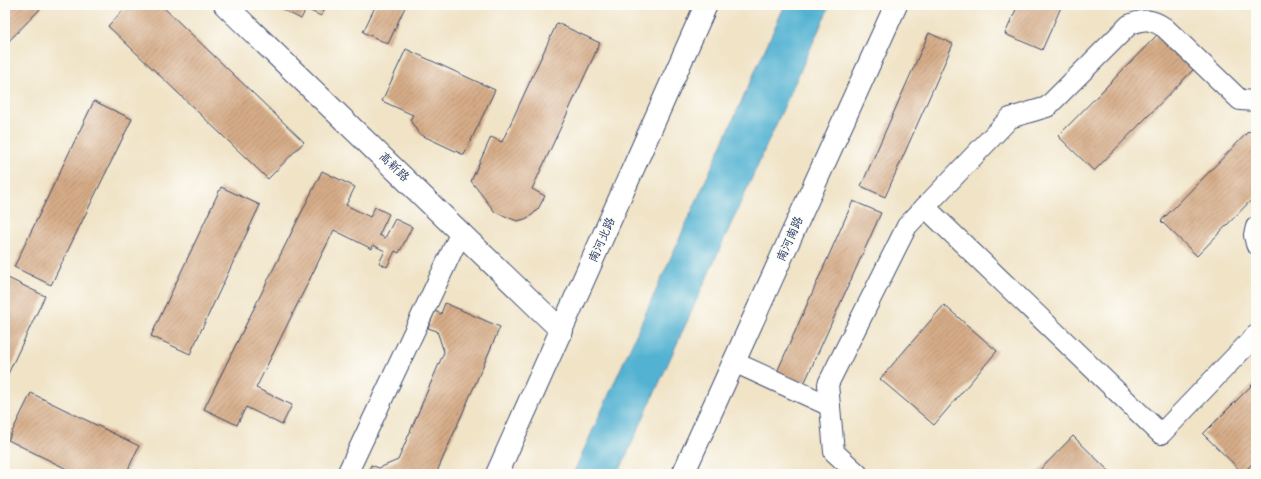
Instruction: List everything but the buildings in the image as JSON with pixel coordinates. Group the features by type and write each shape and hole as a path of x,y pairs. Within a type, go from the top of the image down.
{"street":[{"name":"高新路","path":"224,5 562,331"},
{"name":"南河北路","path":"497,474 706,5"},
{"name":"南河南路","path":"683,474 896,5"},
{"path":"858,474 834,452 828,384 907,226 1010,118 1047,107 1128,25 1138,21 1147,20 1157,23 1165,28 1240,100 1256,101"},
{"path":"925,207 1161,434 1256,335"},
{"path":"1256,227 1254,235 1256,244"},
{"path":"347,474 461,232"},
{"path":"734,362 830,406"}],"water":[{"path":"785,5 830,5 618,474 573,474"}]}
